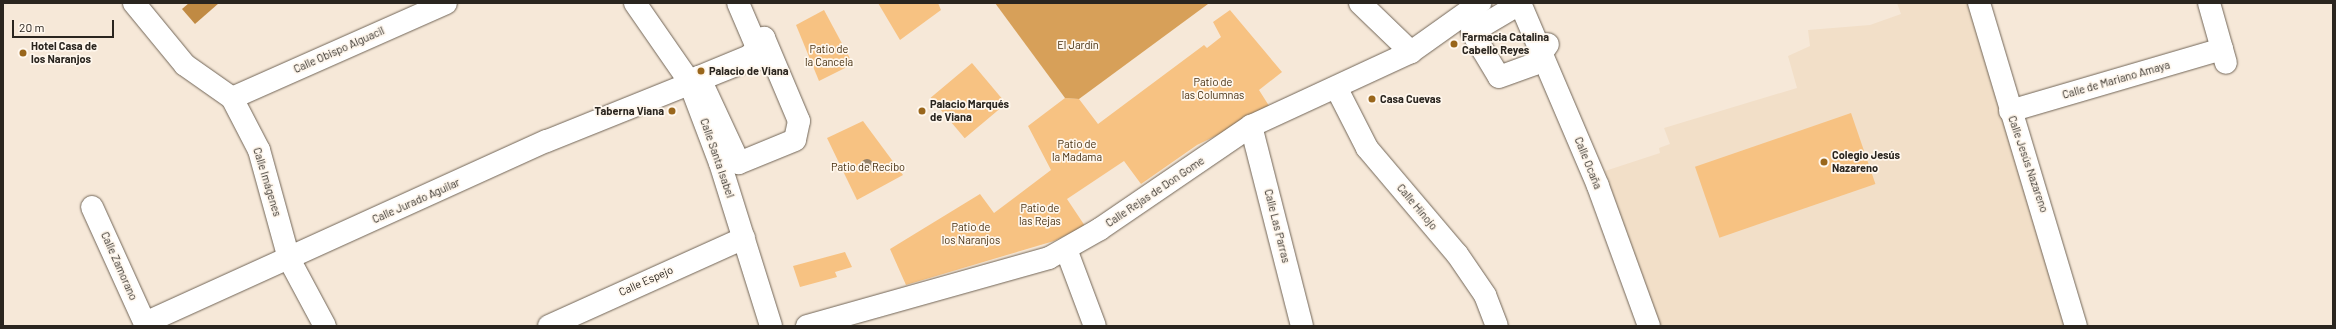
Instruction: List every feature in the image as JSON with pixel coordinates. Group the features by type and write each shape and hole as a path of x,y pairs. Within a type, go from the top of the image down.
{"street":[{"name":"Calle Imágenes","path":"134,3 185,65 232,98 259,150 289,259 325,326"},
{"name":"Calle Obispo Alguacil","path":"232,98 446,3"},
{"name":"Calle Santa Isabel","path":"635,3 695,80 728,160 744,238 771,326"},
{"path":"738,3 760,52"},
{"path":"1360,3 1411,52"},
{"name":"Calle Rejas de Don Gome","path":"807,326 1050,258 1066,249 1251,126 1337,88 1411,52 1480,3"},
{"path":"1520,3 1472,32 1499,77 1534,64 1542,50 1549,47 1530,3"},
{"name":"Calle Ocaña","path":"1520,3 1542,50 1649,326"},
{"name":"Calle Jesús Nazareno","path":"1979,3 2010,111 2041,199 2076,326"},
{"name":"Calle de Mariano Amaya","path":"2010,111 2224,56 2209,3"},
{"path":"728,160 739,164 795,140 799,121 764,38 760,52"},
{"name":"Calle Jurado Aguilar","path":"146,325 289,259 699,77 760,52"},
{"name":"Calle Hinojo","path":"1337,88 1367,148 1457,254 1485,295 1497,326"},
{"name":"Calle Las Parras","path":"1251,126 1302,326"},
{"name":"Calle Zamorano","path":"92,207 146,325"},
{"name":"Calle Espejo","path":"549,326 744,238"},
{"path":"1066,249 1095,326"}],"shaded area":[{"path":"189,3 219,3 195,24 182,9"},
{"name":"Colegio Jesús Nazareno","path":"1897,3 1968,3 2069,326 1659,326 1605,171 1660,153 1659,148 1670,144 1664,128 1797,88 1788,56 1810,46 1808,30 1870,25 1901,14"}],"green space":[{"path":"878,3 938,3 941,10 900,40"},
{"name":"El Jardín","path":"995,3 1208,4 1079,99 1065,98"},
{"name":"Patio de la Cancela","path":"824,10 853,64 819,81 796,25"},
{"path":"1230,10 1282,72 1259,90 1271,109 1197,145 1141,184 1124,161 1067,199 1085,226 1054,241 906,285 890,249 980,194 994,213 1051,170 1028,126 1065,98 1079,99 1098,124 1204,45 1207,48 1221,37 1213,22"},
{"path":"972,63 1006,104 965,138 931,98"},
{"path":"1851,113 1875,184 1719,238 1695,167"},
{"name":"Patio de Recibo","path":"863,121 903,175 857,200 827,138"},
{"path":"845,252 852,267 835,272 837,277 800,287 793,266"}],"place":[{"name":"Farmacia Catalina Cabello Reyes","path":"1454,44"},
{"name":"Hotel Casa de los Naranjos","path":"23,53"},
{"name":"Palacio de Viana","path":"701,71"},
{"name":"Casa Cuevas","path":"1372,99"},
{"name":"Taberna Viana","path":"672,111"},
{"name":"Palacio Marqués de Viana","path":"922,111"},
{"name":"Colegio Jesús Nazareno","path":"1824,162"}],"park label":[{"name":"Patio de las Columnas","path":"1213,89"},
{"name":"Patio de la Madama","path":"1077,151"},
{"name":"Patio de las Rejas","path":"1040,215"},
{"name":"Patio de los Naranjos","path":"971,234"}]}
